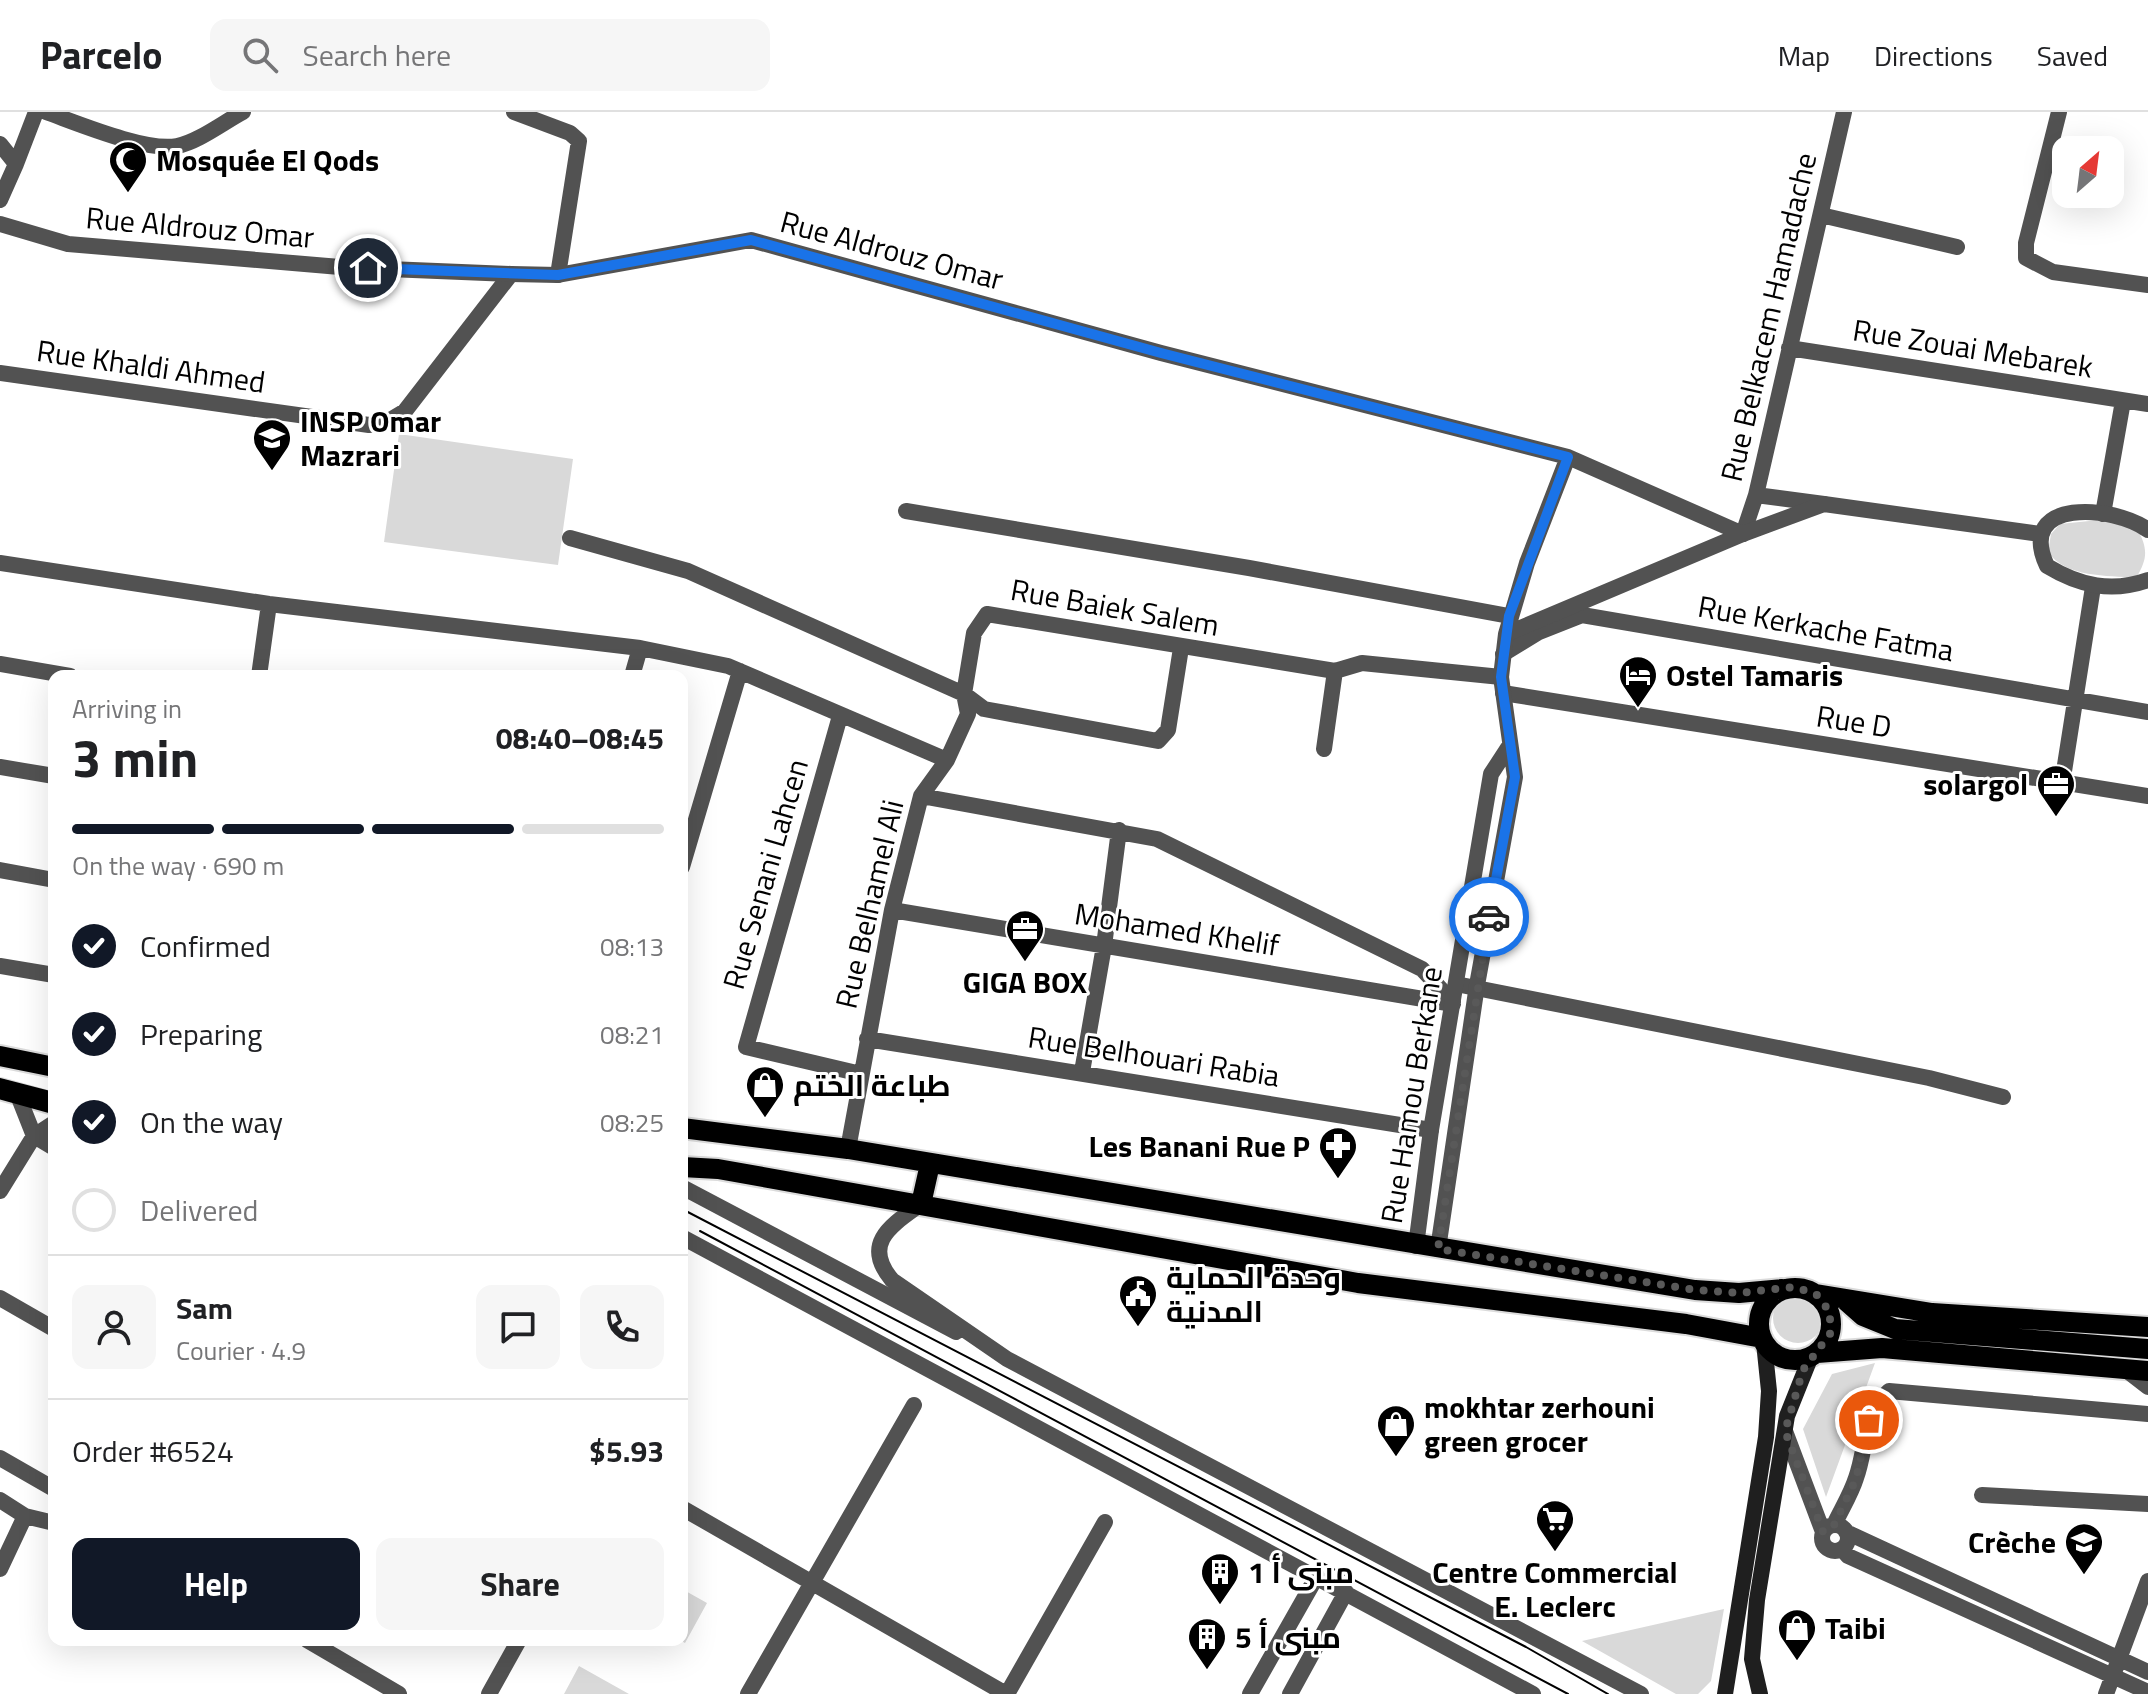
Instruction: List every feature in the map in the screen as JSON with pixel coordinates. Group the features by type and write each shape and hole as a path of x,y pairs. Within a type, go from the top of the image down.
{"main road":[{"path":"0,1056 48,1066"},
{"path":"9,1091 48,1102"},
{"path":"688,1129 848,1149 1416,1246 1717,1293 1794,1287 1845,1301 1932,1313 2148,1327"},
{"path":"921,1204 930,1164"},
{"path":"688,1167 718,1169 921,1204 1358,1283 1716,1329 1763,1340 1786,1359 1860,1348 1903,1349 2148,1371"},
{"path":"1725,1694 1766,1437 1769,1391 1762,1309 1782,1289"},
{"path":"1716,1329 1717,1293"},
{"path":"1760,1694 1752,1659 1752,1635 1785,1431 1792,1400 1814,1355 1830,1334 1830,1312 1816,1294"},
{"path":"1845,1301 1863,1316 1895,1329 2148,1349"}],"street":[{"path":"0,200 36,112"},
{"path":"46,112 98,131 160,146 179,146 243,112"},
{"path":"514,112 570,133 579,141 558,275"},
{"name":"Rue Belkacem Hamadache","path":"1743,534 1756,495 1844,112"},
{"path":"2059,112 2026,243 2026,258 2053,272 2148,285"},
{"path":"0,144 16,164"},
{"path":"1821,215 1957,247"},
{"name":"Rue Aldrouz Omar","path":"0,224 68,244 340,267 511,274 558,275 751,240 1161,353 1568,457 1743,534"},
{"name":"Rue Khaldi Ahmed","path":"0,373 369,425 385,423 405,411 511,274"},
{"name":"Rue Zouai Mebarek","path":"1789,348 2148,404"},
{"path":"2103,514 2123,401"},
{"path":"1508,748 1502,685 1509,616 1568,457"},
{"path":"1756,495 2040,534"},
{"path":"1506,634 1743,534 1824,504"},
{"path":"906,511 1249,568 1509,616"},
{"path":"2148,530 2133,519 2071,512 2050,520 2040,534 2040,550 2047,566 2093,587 2127,587 2148,580"},
{"path":"570,538 688,571 964,694 984,709 1158,741 1168,730 1181,648"},
{"path":"0,563 269,604 640,648 740,671 947,760"},
{"path":"2062,784 2093,587"},
{"path":"260,670 269,604"},
{"name":"Rue Kerkache Fatma","path":"1559,612 2148,712"},
{"name":"Rue Baiek Salem","path":"964,694 974,633 987,614 1335,671 1362,663 1502,685"},
{"path":"1503,654 1539,632 1582,615"},
{"path":"634,670 640,648"},
{"path":"0,664 48,672"},
{"path":"688,847 740,671"},
{"path":"1324,749 1335,671"},
{"name":"Rue D","path":"1502,685 2062,784 2148,796"},
{"name":"Rue Belhamel Ali","path":"848,1149 892,910 921,796 947,760 968,714 964,694"},
{"name":"Rue Senani Lahcen","path":"840,716 746,1047 861,1074"},
{"name":"Rue Hamou Berkane","path":"1416,1246 1431,1130 1491,774 1508,748"},
{"name":"Rue Hamou Berkane","path":"1438,1249 1477,985 1515,777 1508,748"},
{"path":"0,767 48,775"},
{"path":"921,796 1157,839 1422,969 1453,1003"},
{"path":"1082,1072 1104,946 1119,830"},
{"path":"0,870 48,879"},
{"name":"Mohamed Khelif","path":"892,910 1453,1003"},
{"path":"0,966 48,974"},
{"path":"1456,984 1477,985 2003,1097"},
{"name":"Rue Belhouari Rabia","path":"867,1039 1431,1130"},
{"path":"9,1091 34,1136 48,1144"},
{"path":"0,1191 34,1136 48,1127"},
{"path":"688,1190 1641,1694"},
{"path":"921,1204 893,1225 884,1236 877,1252 882,1268 892,1280 1007,1359"},
{"path":"688,1240 1533,1694"},
{"path":"0,1298 48,1326"},
{"path":"2126,1370 2148,1387"},
{"path":"1785,1431 1834,1529 1848,1539 1842,1549 1834,1552 1826,1548 1821,1540 1834,1529 1856,1479 1869,1420 1878,1401 1889,1391 2148,1414"},
{"path":"748,1694 914,1405"},
{"path":"0,1458 48,1486"},
{"path":"1982,1495 2148,1504"},
{"path":"0,1500 25,1516 48,1522"},
{"path":"688,1511 1007,1694 1105,1522"},
{"path":"0,1569 25,1516"},
{"path":"1834,1529 2148,1672"},
{"path":"1842,1549 1848,1556 2148,1692"},
{"path":"1250,1694 1317,1576"},
{"path":"2106,1694 2148,1581"},
{"path":"1290,1694 1346,1592"},
{"path":"317,1646 399,1694"},
{"path":"489,1694 516,1646"}],"shaded area":[{"path":"399,434 573,459 558,565 384,542"},
{"path":"2099,520 2137,528 2145,553 2136,578 2076,571 2065,567 2048,552 2051,534 2060,524"},
{"path":"1798,1293 1816,1300 1823,1318 1816,1336 1798,1343 1780,1336 1773,1318 1780,1300"},
{"path":"1875,1363 1826,1497 1803,1429 1832,1374"},
{"path":"688,1592 707,1603 688,1638"},
{"path":"1724,1609 1711,1681 1698,1694 1676,1694 1582,1641"},
{"path":"579,1666 629,1694 564,1694"}],"tram line":[{"path":"0,1079 48,1091"},
{"path":"688,1212 1526,1647 1608,1694"},
{"path":"700,1231 1568,1694"}],"way so far":[{"path":"1489,917 1438,1249 1717,1293 1794,1287 1816,1294 1830,1312 1830,1334 1825,1345 1811,1356 1803,1370 1785,1431 1823,1532 1834,1525 1856,1479 1869,1420"}],"place":[{"name":"Mosquée El Qods","path":"128,194"},
{"name":"INSP Omar Mazrari","path":"272,472"},
{"name":"Ostel Tamaris","path":"1638,709"},
{"name":"solargol","path":"2056,818"},
{"name":"GIGA BOX","path":"1025,963"},
{"name":"طباعة الختم","path":"765,1119"},
{"name":"Les Banani Rue P","path":"1338,1180"},
{"name":"وحدة الحماية المدنية","path":"1138,1328"},
{"name":"mokhtar zerhouni green grocer","path":"1396,1458"},
{"name":"Centre Commercial E. Leclerc","path":"1555,1553"},
{"name":"Crèche","path":"2084,1576"},
{"name":"مبنى أ 1","path":"1220,1606"},
{"name":"Taibi","path":"1797,1662"},
{"name":"مبنى أ 5","path":"1207,1671"}],"route":[{"path":"368,268 558,275 751,240 1161,353 1568,457 1509,616 1501,677 1508,748 1515,777 1489,917"}]}
